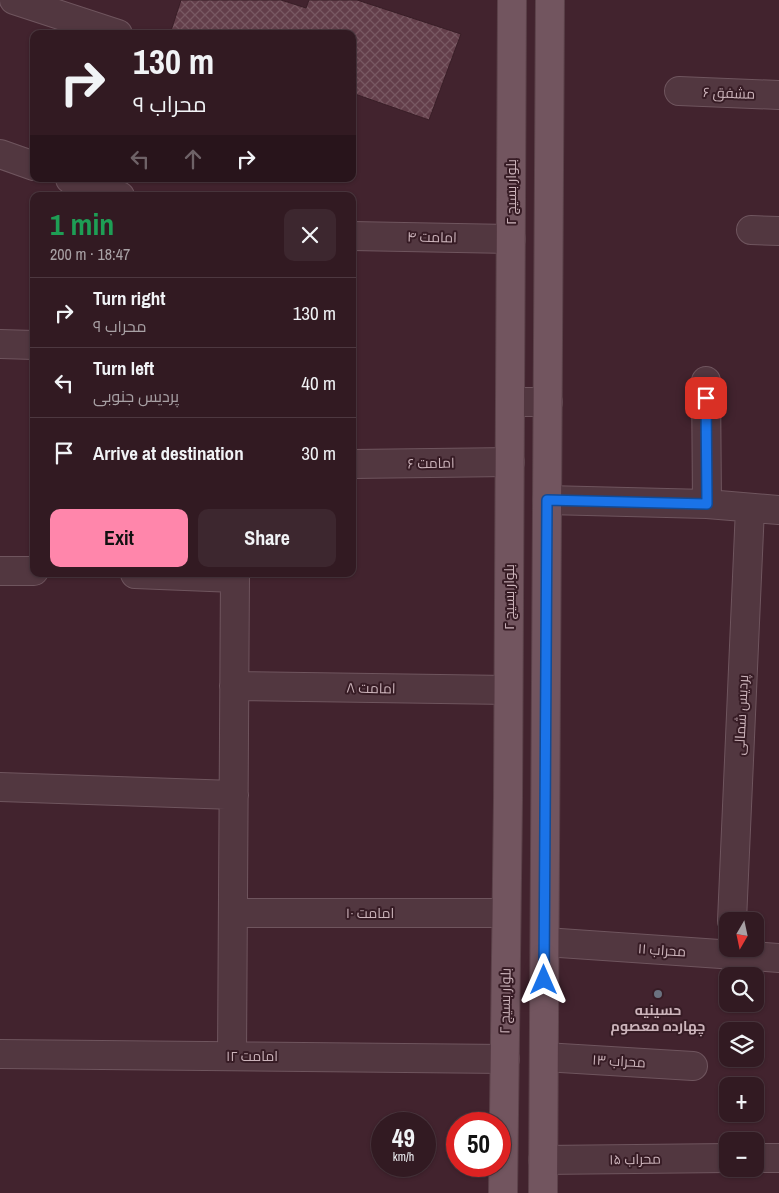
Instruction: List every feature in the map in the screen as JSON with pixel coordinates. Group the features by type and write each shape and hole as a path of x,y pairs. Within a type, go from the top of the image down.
{"main road":[{"name":"بلوار بسیج ۲","path":"503,1193 512,0"},
{"path":"543,1193 550,0"}],"street":[{"path":"14,0 106,30"},
{"name":"مشفق ۶","path":"679,91 779,95"},
{"path":"0,154 30,165"},
{"path":"79,182 108,192"},
{"path":"751,230 779,231"},
{"name":"امامت ۴","path":"356,236 511,239"},
{"path":"0,344 30,345"},
{"path":"706,381 707,504"},
{"path":"510,402 548,402"},
{"name":"امامت ۶","path":"356,464 510,462"},
{"path":"547,500 707,504 779,510"},
{"name":"پردیس شمالی","path":"732,912 750,508"},
{"path":"0,571 30,571"},
{"path":"232,1056 235,577"},
{"name":"امامت ۸","path":"234,686 508,690"},
{"path":"0,787 234,795"},
{"name":"امامت ۱۰","path":"233,913 506,913"},
{"name":"محراب ۱۱","path":"545,942 719,951"},
{"name":"محراب ۱۱","path":"764,956 779,958"},
{"name":"امامت ۱۲","path":"0,1054 505,1059"},
{"name":"محراب ۱۳","path":"544,1057 693,1066"},
{"name":"محراب ۱۵","path":"543,1160 719,1158"},
{"path":"764,1158 779,1158"}],"building":[{"path":"181,0 281,0 306,8 309,0 357,0 461,34 429,120 356,94 356,30 171,30"}],"place":[{"name":"حسینیه چهارده معصوم","path":"658,994"}],"route":[{"path":"544,980 547,500 707,504 706,398"}]}
